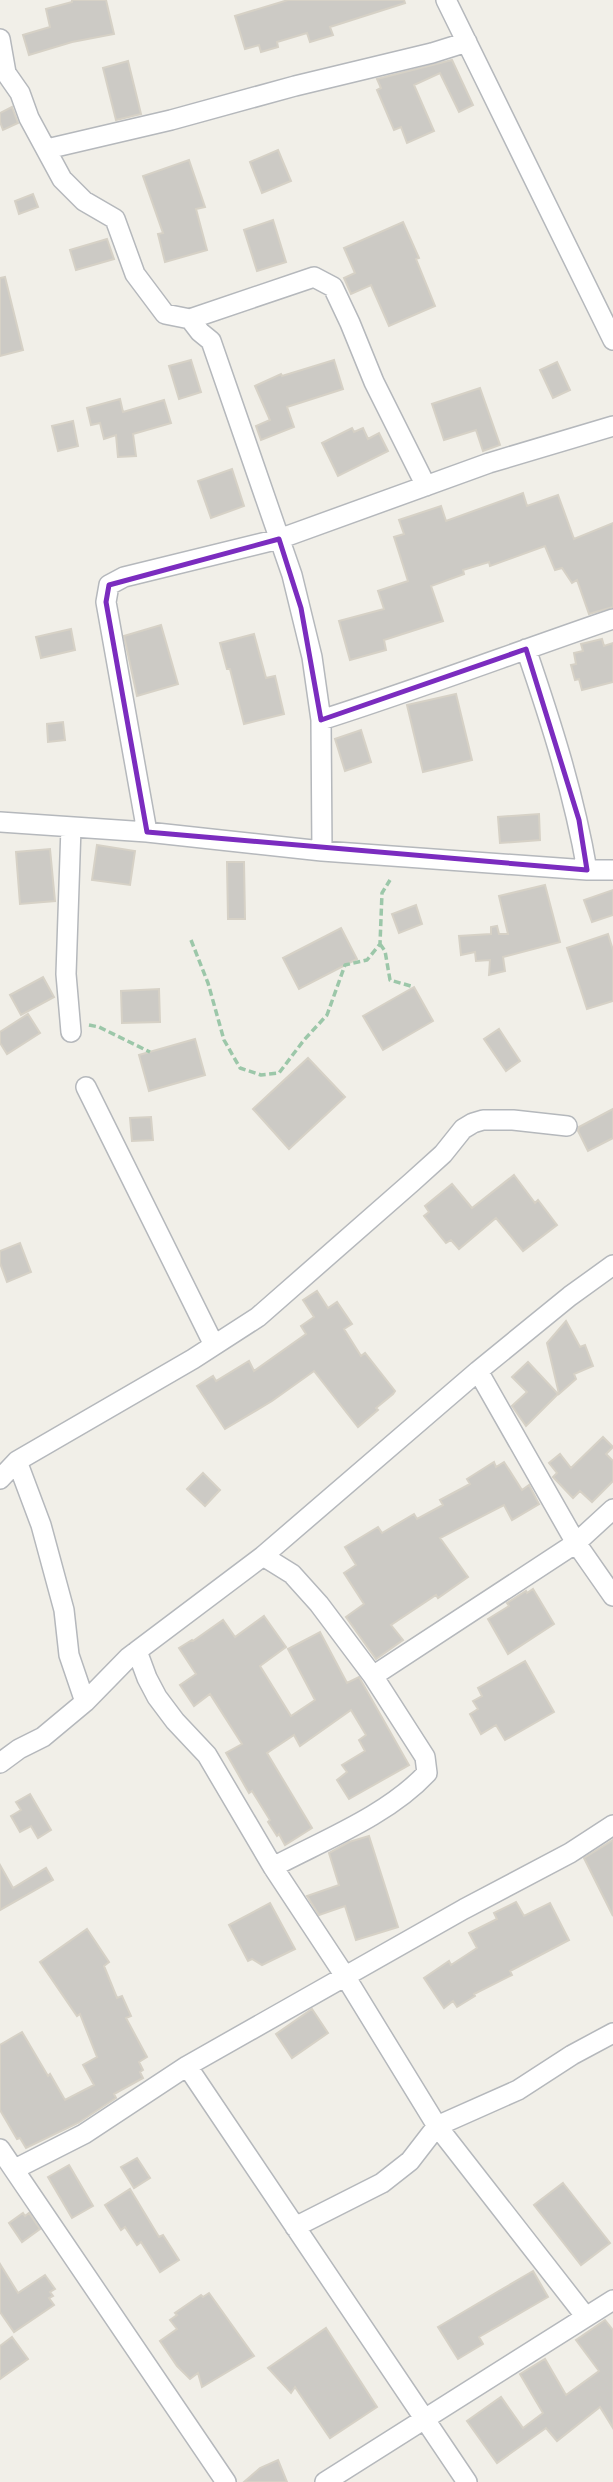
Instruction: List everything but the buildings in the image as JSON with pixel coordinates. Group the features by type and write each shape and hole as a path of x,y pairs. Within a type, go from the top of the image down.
{"street":[{"path":"446,0 613,340"},
{"path":"0,39 6,73 20,93 29,118 62,179 84,201 115,219 135,274 165,314 190,319 314,277 333,287 374,382 426,486"},
{"path":"47,149 171,120 467,42"},
{"path":"190,319 211,341 301,608 312,657 321,720 322,851"},
{"path":"147,832 107,602 108,585 124,577 279,539 489,463 613,426"},
{"path":"321,720 421,688 613,619"},
{"path":"526,649 556,738 579,820 587,870"},
{"path":"0,822 147,832 322,851 613,870"},
{"path":"71,827 66,974 71,1026"},
{"path":"86,1087 214,1345"},
{"path":"0,1479 17,1461 258,1317 443,1154 463,1129 483,1120 513,1120 567,1126"},
{"path":"0,1763 19,1749 43,1737 85,1702 116,1668 263,1556 478,1371 570,1296 613,1265"},
{"path":"478,1371 576,1543 613,1596"},
{"path":"17,1461 41,1525 64,1610 69,1655 85,1702"},
{"path":"373,1676 576,1543 613,1509"},
{"path":"263,1556 292,1574 305,1586 373,1676 425,1757 427,1773 414,1788 382,1810 273,1867"},
{"path":"137,1651 157,1697 207,1755 273,1867 345,1976 437,2126 586,2317"},
{"path":"15,2169 84,2134 187,2066 464,1909 570,1853 613,1825"},
{"path":"295,2227 382,2183 410,2161 437,2126 518,2090 572,2055 613,2033"},
{"path":"187,2066 467,2482"},
{"path":"0,2149 226,2482"},
{"path":"325,2482 613,2300"}],"path":[{"path":"390,880 382,893 380,943 385,951 390,980 414,987"},
{"path":"191,940 208,983 224,1040 240,1068 261,1075 279,1073 327,1015 345,965 367,960 380,943"},
{"path":"71,1026 99,1027 150,1052"}],"highlighted area":[{"path":"279,539 301,608 321,720 526,649 579,820 587,870 147,832 106,602 109,585"}]}
